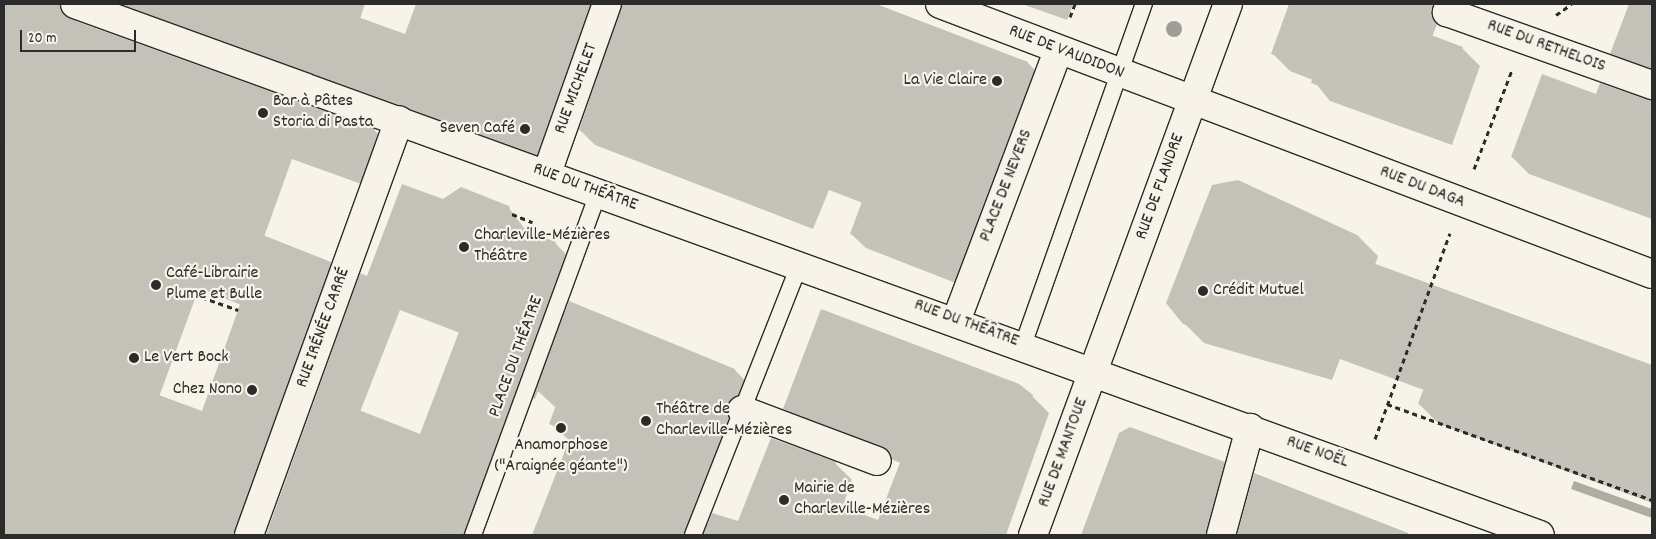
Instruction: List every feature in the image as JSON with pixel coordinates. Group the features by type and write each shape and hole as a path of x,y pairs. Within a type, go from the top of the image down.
{"street":[{"name":"RUE DU THÉÂTRE","path":"75,4 1094,370"},
{"name":"RUE MICHELET","path":"547,173 607,4"},
{"name":"RUE DE VAUDIDON","path":"940,4 1192,102"},
{"name":"RUE DE FLANDRE","path":"1094,370 1228,4"},
{"name":"RUE DU RETHELOIS","path":"1450,4 1447,12 1652,85"},
{"name":"PLACE DE NEVERS","path":"956,321 1058,50"},
{"name":"RUE DU DAGA","path":"1192,102 1652,274"},
{"name":"RUE IRÉNÉE CARRÉ","path":"249,535 399,120"},
{"name":"RUE NOËL","path":"1094,370 1540,535"},
{"name":"RUE DE MANTOUE","path":"1033,535 1094,370"},
{"path":"742,410 877,461"},
{"path":"1221,535 1250,428"}],"lane":[{"path":"1023,345 1144,4"},
{"name":"PLACE DU THÉATRE","path":"473,535 598,193"},
{"path":"693,535 800,264"}],"path":[{"path":"512,214 532,222"},
{"path":"176,288 238,310"},
{"path":"1387,404 1652,500"}],"shaded area":[{"path":"1574,481 1652,509 1652,518 1571,489"}],"building":[{"path":"4,4 60,4 70,19 375,129 358,173 275,143 245,228 331,262 234,535 4,535 4,292 88,86 38,65 4,145","holes":["182,272 243,296 202,411 140,388"]},
{"path":"120,4 322,4 405,34 416,4 591,4 536,150"},
{"path":"622,4 876,4 1028,62 951,272 850,234 864,196 814,176 798,215 579,130"},
{"path":"1289,4 1421,4 1412,28 1463,47 1434,128 1311,83 1315,70 1271,54"},
{"path":"1629,4 1652,4 1652,44 1645,66 1610,54"},
{"path":"1542,74 1596,94 1600,83 1634,95 1630,106 1652,114 1652,209 1511,157"},
{"path":"1238,180 1359,236 1351,255 1652,365 1652,491 1418,404 1427,380 1320,340 1312,360 1183,324 1166,303 1212,185"},
{"path":"402,184 443,199 461,187 509,206 516,227 556,242 538,289 551,294 518,383 504,378 444,535 266,535 360,273 367,276","holes":["383,294 462,324 420,434 341,403"]},
{"name":"Théâtre de Charleville-Mézières","path":"569,301 735,369 679,503 693,507 683,535 532,535 572,433 549,424 558,400 536,391"},
{"path":"821,309 1019,384 1033,395 984,535 704,535 712,513 738,521 771,438 836,462 822,499 878,520 901,460 883,446 783,409"},
{"path":"1130,427 1225,462 1206,535 1081,535 1119,433"},
{"path":"1254,473 1408,533 1408,535 1237,535"}],"place":[{"name":"La Vie Claire","path":"997,81"},
{"name":"Bar à Pâtes Storia di Pasta","path":"263,113"},
{"name":"Seven Café","path":"525,129"},
{"name":"Charleville-Mézières Théâtre","path":"464,247"},
{"name":"Café-Librairie Plume et Bulle","path":"156,285"},
{"name":"Crédit Mutuel","path":"1203,291"},
{"name":"Le Vert Bock","path":"134,358"},
{"name":"Chez Nono","path":"252,390"},
{"name":"Théâtre de Charleville-Mézières","path":"646,421"},
{"name":"Anamorphose (\"Araignée géante\")","path":"561,428"},
{"name":"Mairie de Charleville-Mézières","path":"784,500"}]}
